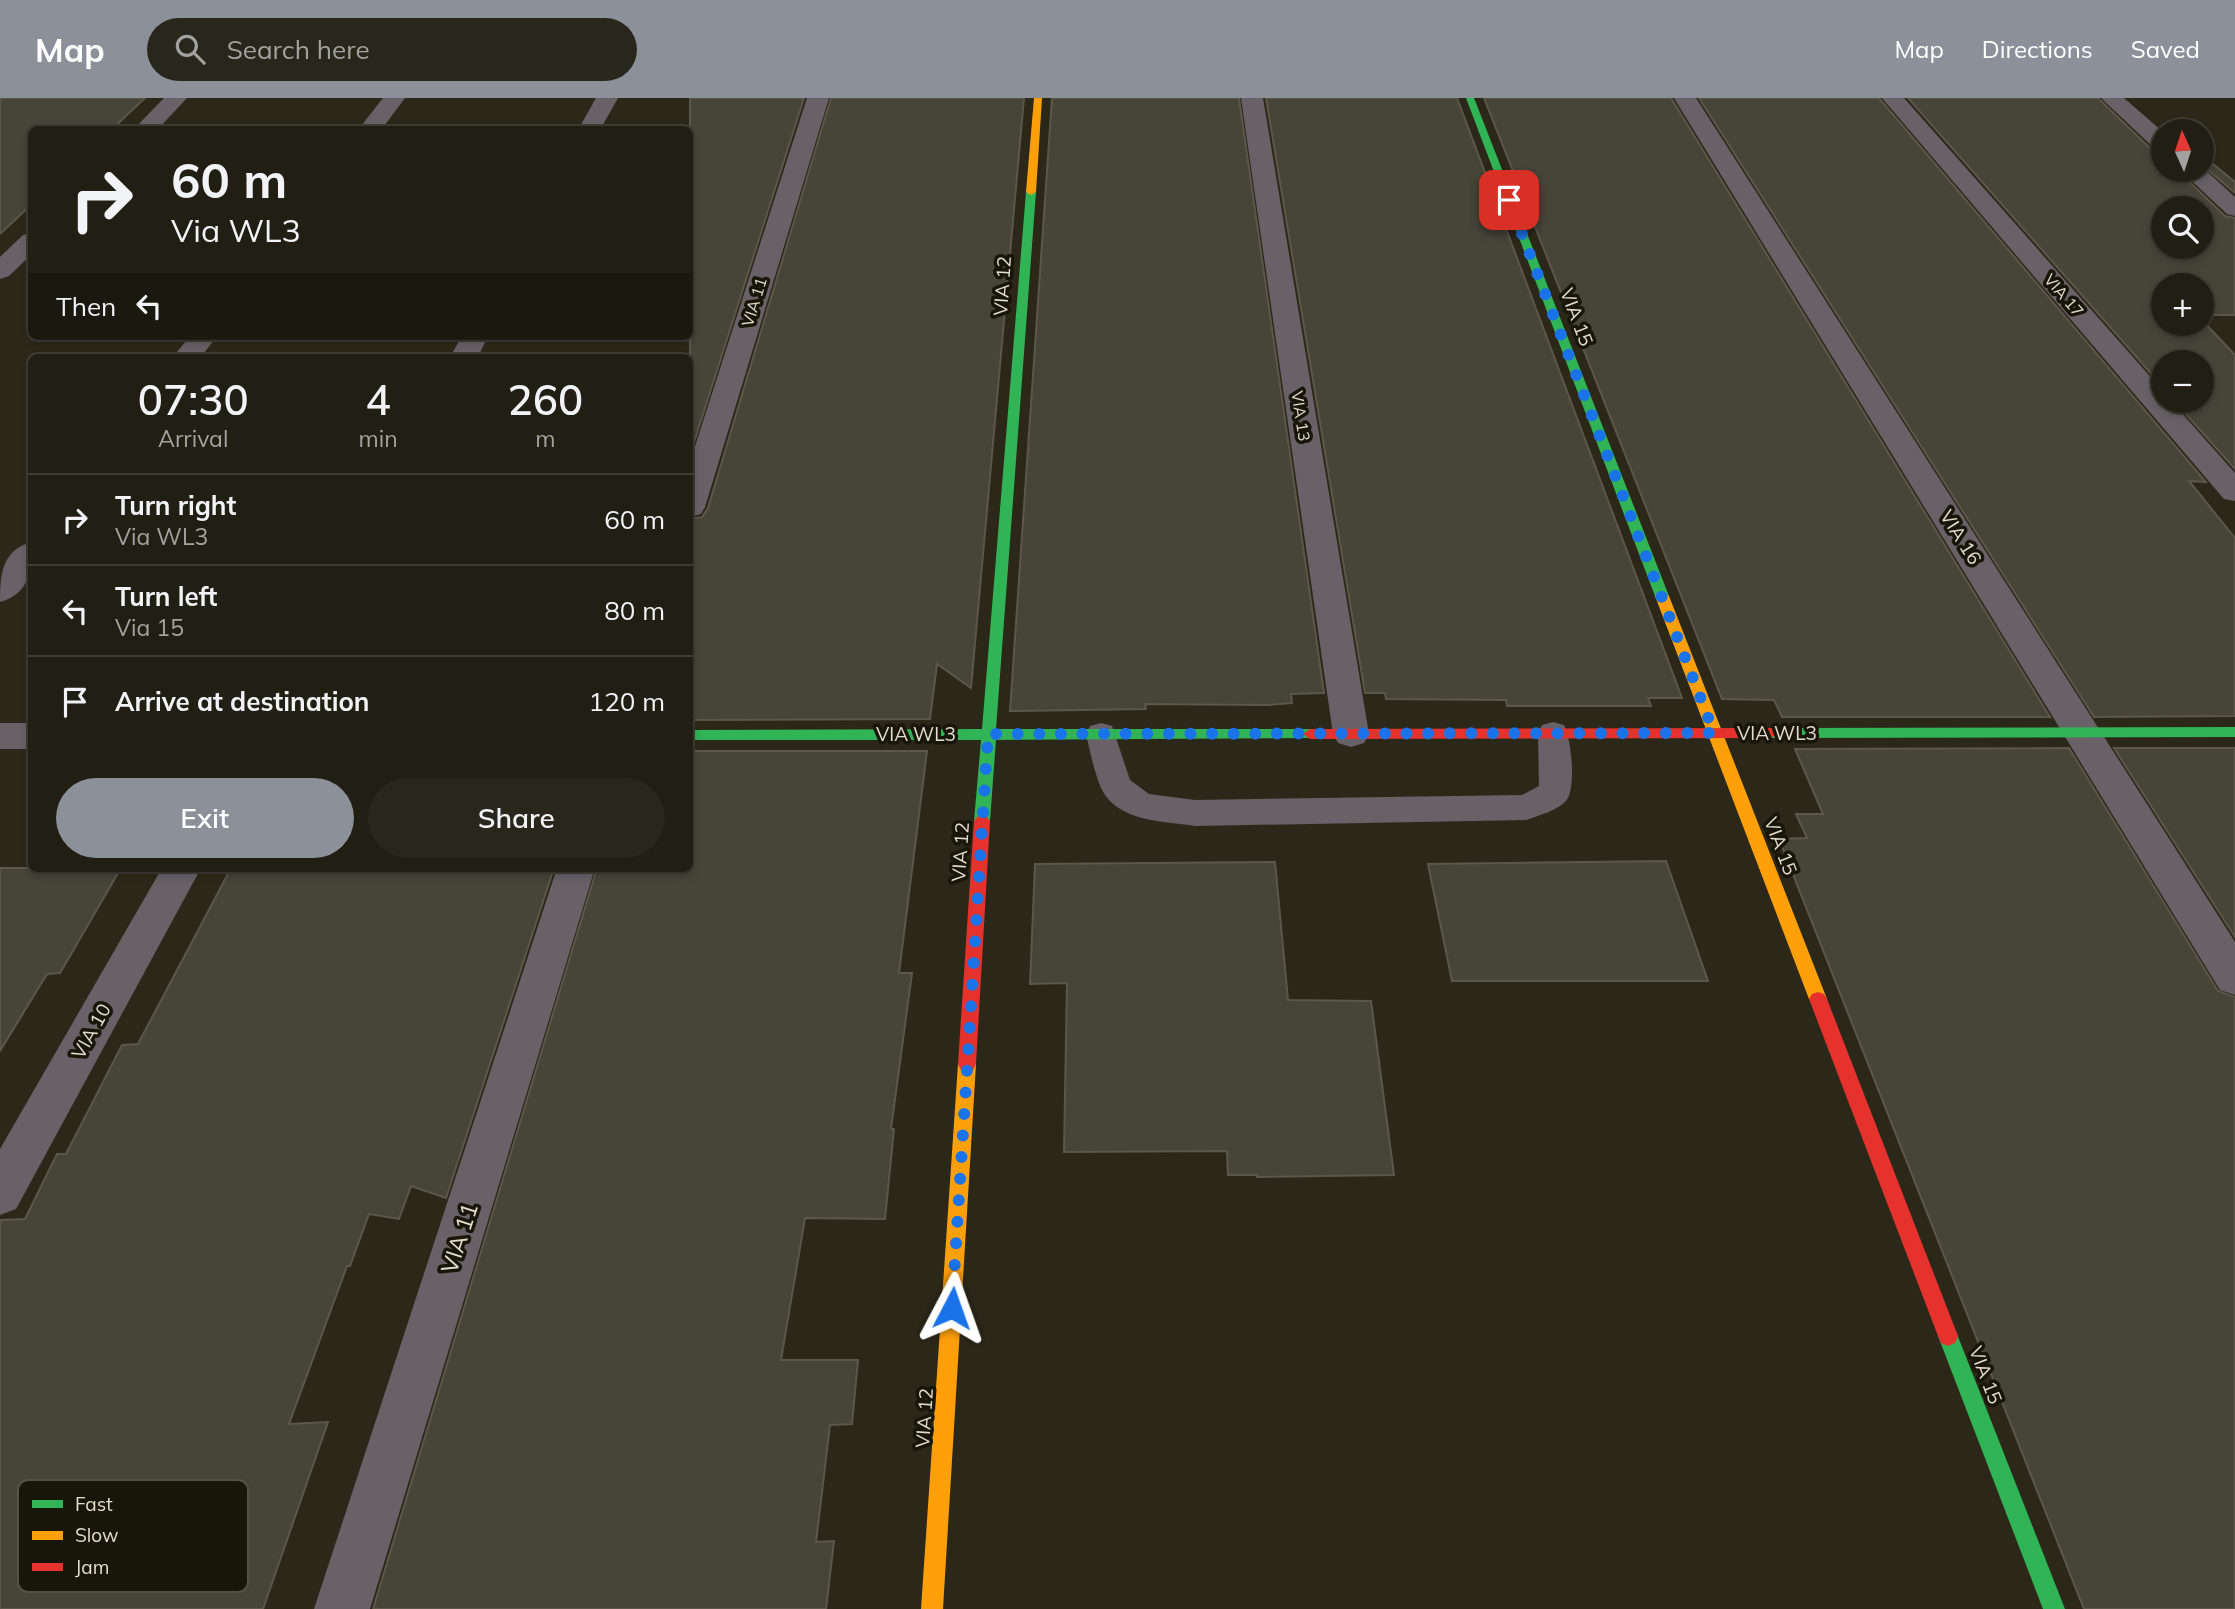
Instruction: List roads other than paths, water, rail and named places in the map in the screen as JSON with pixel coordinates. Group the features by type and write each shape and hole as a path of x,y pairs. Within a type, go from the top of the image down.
{"street":[{"path":"148,126 176,98"},
{"path":"372,126 394,98"},
{"path":"591,126 607,98"},
{"name":"VIA 11","path":"693,497 818,98"},
{"name":"VIA 12","path":"932,1609 988,734 1038,98"},
{"name":"VIA 13","path":"1252,98 1351,734"},
{"name":"VIA 15","path":"1470,98 2054,1609"},
{"name":"VIA 16","path":"1685,98 2235,977"},
{"name":"VIA 17","path":"1893,98 2235,492"},
{"path":"2112,98 2151,133"},
{"path":"2205,182 2235,209"},
{"path":"0,271 28,244"},
{"path":"189,354 201,340"},
{"path":"0,591 28,557"},
{"name":"VIA WL3","path":"693,735 2235,732"},
{"path":"0,736 28,736"},
{"name":"VIA 10","path":"0,1193 179,872"},
{"name":"VIA 11","path":"342,1609 575,872"}],"lane":[{"path":"1101,734 1116,786 1141,806 1195,813 1526,807 1554,793 1556,766 1553,733"}]}
